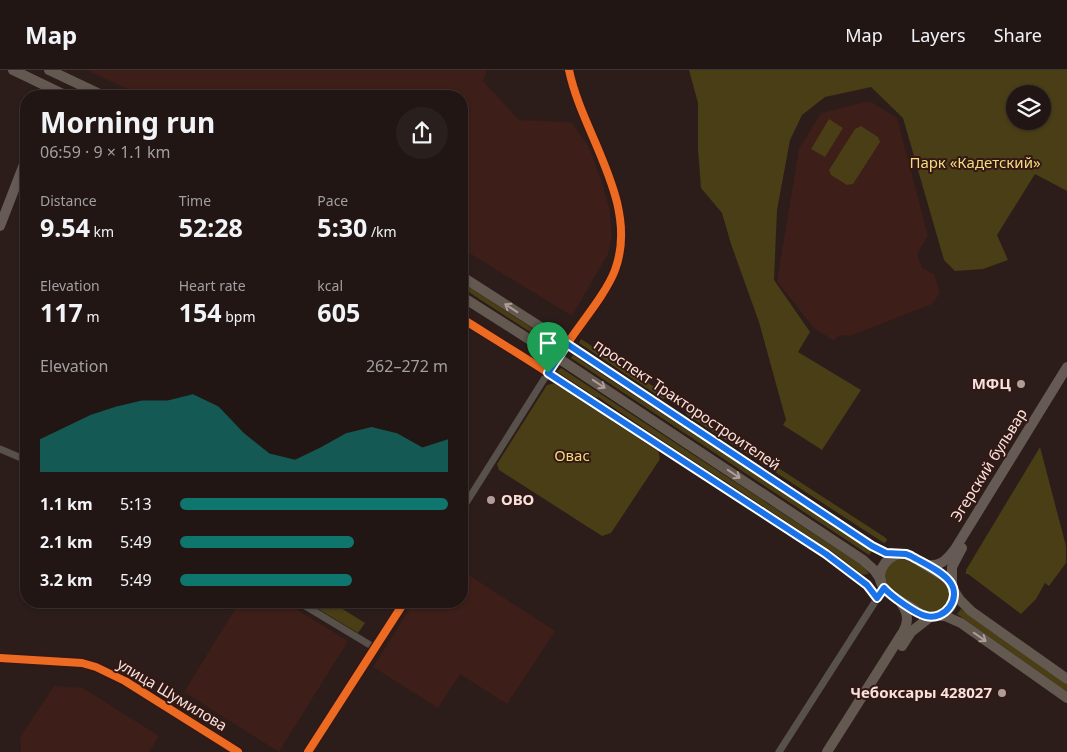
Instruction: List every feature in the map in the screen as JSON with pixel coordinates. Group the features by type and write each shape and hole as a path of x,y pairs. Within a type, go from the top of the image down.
{"main road":[{"path":"13,70 47,90"},
{"path":"53,71 56,84 53,90"},
{"path":"53,71 92,90"},
{"path":"0,226 20,174"},
{"name":"проспект Тракторостроителей","path":"468,280 866,542 886,553 898,554"},
{"name":"проспект Тракторостроителей","path":"468,300 558,357 864,560 874,570 882,584"},
{"path":"558,357 567,344"},
{"name":"Эгерский бульвар","path":"926,564 940,564 951,554 1065,379 1067,367"},
{"name":"Эгерский бульвар","path":"952,587 951,572 955,561 1031,431"},
{"path":"1067,678 971,611 960,600 945,577 926,564 906,554 892,556 884,563 881,571 882,584 899,600 922,615 945,616 961,623 1067,698"},
{"path":"830,751 908,636 934,616 942,614 951,607 953,602 952,587"},
{"path":"830,751 906,626 906,611 899,600"}],"street":[{"path":"567,344 608,284 615,270 622,222 617,202 585,119 569,70"},
{"path":"468,322 830,557 867,585 877,598"},
{"path":"468,500 558,357"},
{"path":"0,449 20,457"},
{"path":"779,752 877,598 882,584"},
{"path":"309,608 375,648"},
{"path":"308,752 400,608"},
{"name":"улица Шумилова","path":"0,658 82,663 96,667 125,681 238,752"}],"shaded area":[{"path":"87,70 487,70 483,81 519,120 571,122 589,147 603,185 610,212 612,235 608,254 572,316 468,252 468,90 129,90"},
{"path":"870,101 897,118 928,236 917,254 922,268 934,274 940,293 932,304 850,336 839,335 834,341 813,327 777,281 799,149 821,113"},
{"path":"468,575 555,631 507,704 460,674 438,708 373,667 411,608 468,608"},
{"path":"236,608 294,608 348,641 279,752 184,692"},
{"path":"54,686 83,688 159,736 149,752 21,752 20,737"}],"green space":[{"name":"Парк «Кадетский»","path":"689,70 1067,70 1067,191 1035,174 997,235 1008,260 983,269 955,271 944,260 903,118 871,87 825,97 802,115 790,140 777,210 774,280 810,332 798,352 861,390 822,450 783,425 786,420 759,322 722,213 701,188 698,149 698,103"},
{"path":"829,119 843,128 825,157 811,149"},
{"path":"861,126 878,137 880,142 853,184 847,185 831,175 829,170 855,129"},
{"path":"468,287 549,339 547,343 468,292"},
{"path":"581,339 668,396 663,399 579,343"},
{"path":"573,355 872,551 869,555 571,358"},
{"path":"561,368 863,566 869,574 859,575 826,553 826,549 723,480 719,481 672,451 671,447 598,397 594,399 558,375 556,372"},
{"name":"Овас","path":"556,383 658,450 660,459 611,533 602,536 499,470 497,464 547,385"},
{"path":"685,407 886,538 886,542 884,543 686,414"},
{"path":"1040,447 1066,546 1066,563 1049,586 1045,583 1036,599 1021,614 966,574 966,570"},
{"path":"898,558 906,558 949,585 945,607 937,612 924,612 890,588 884,575 886,568"},
{"path":"317,608 341,608 365,623 358,633"},
{"path":"961,609 1067,684 1067,692 957,614"}],"cycle path":[{"path":"567,344 600,298 611,279 621,245 620,219 615,194 585,119 569,70"},
{"path":"468,322 826,554 867,585 877,598"},
{"path":"308,752 401,608"},
{"path":"0,658 82,663 96,667 125,681 238,752"}],"place":[{"name":"МФЦ","path":"1021,384"},
{"name":"ОВО","path":"491,500"},
{"name":"Чебоксары 428027","path":"1002,693"}],"route":[{"path":"567,344 872,546 886,553 911,556 948,579 952,584 954,596 951,607 942,614 930,617 922,615 884,588 877,598 867,585 826,554 548,373 567,344"}]}
